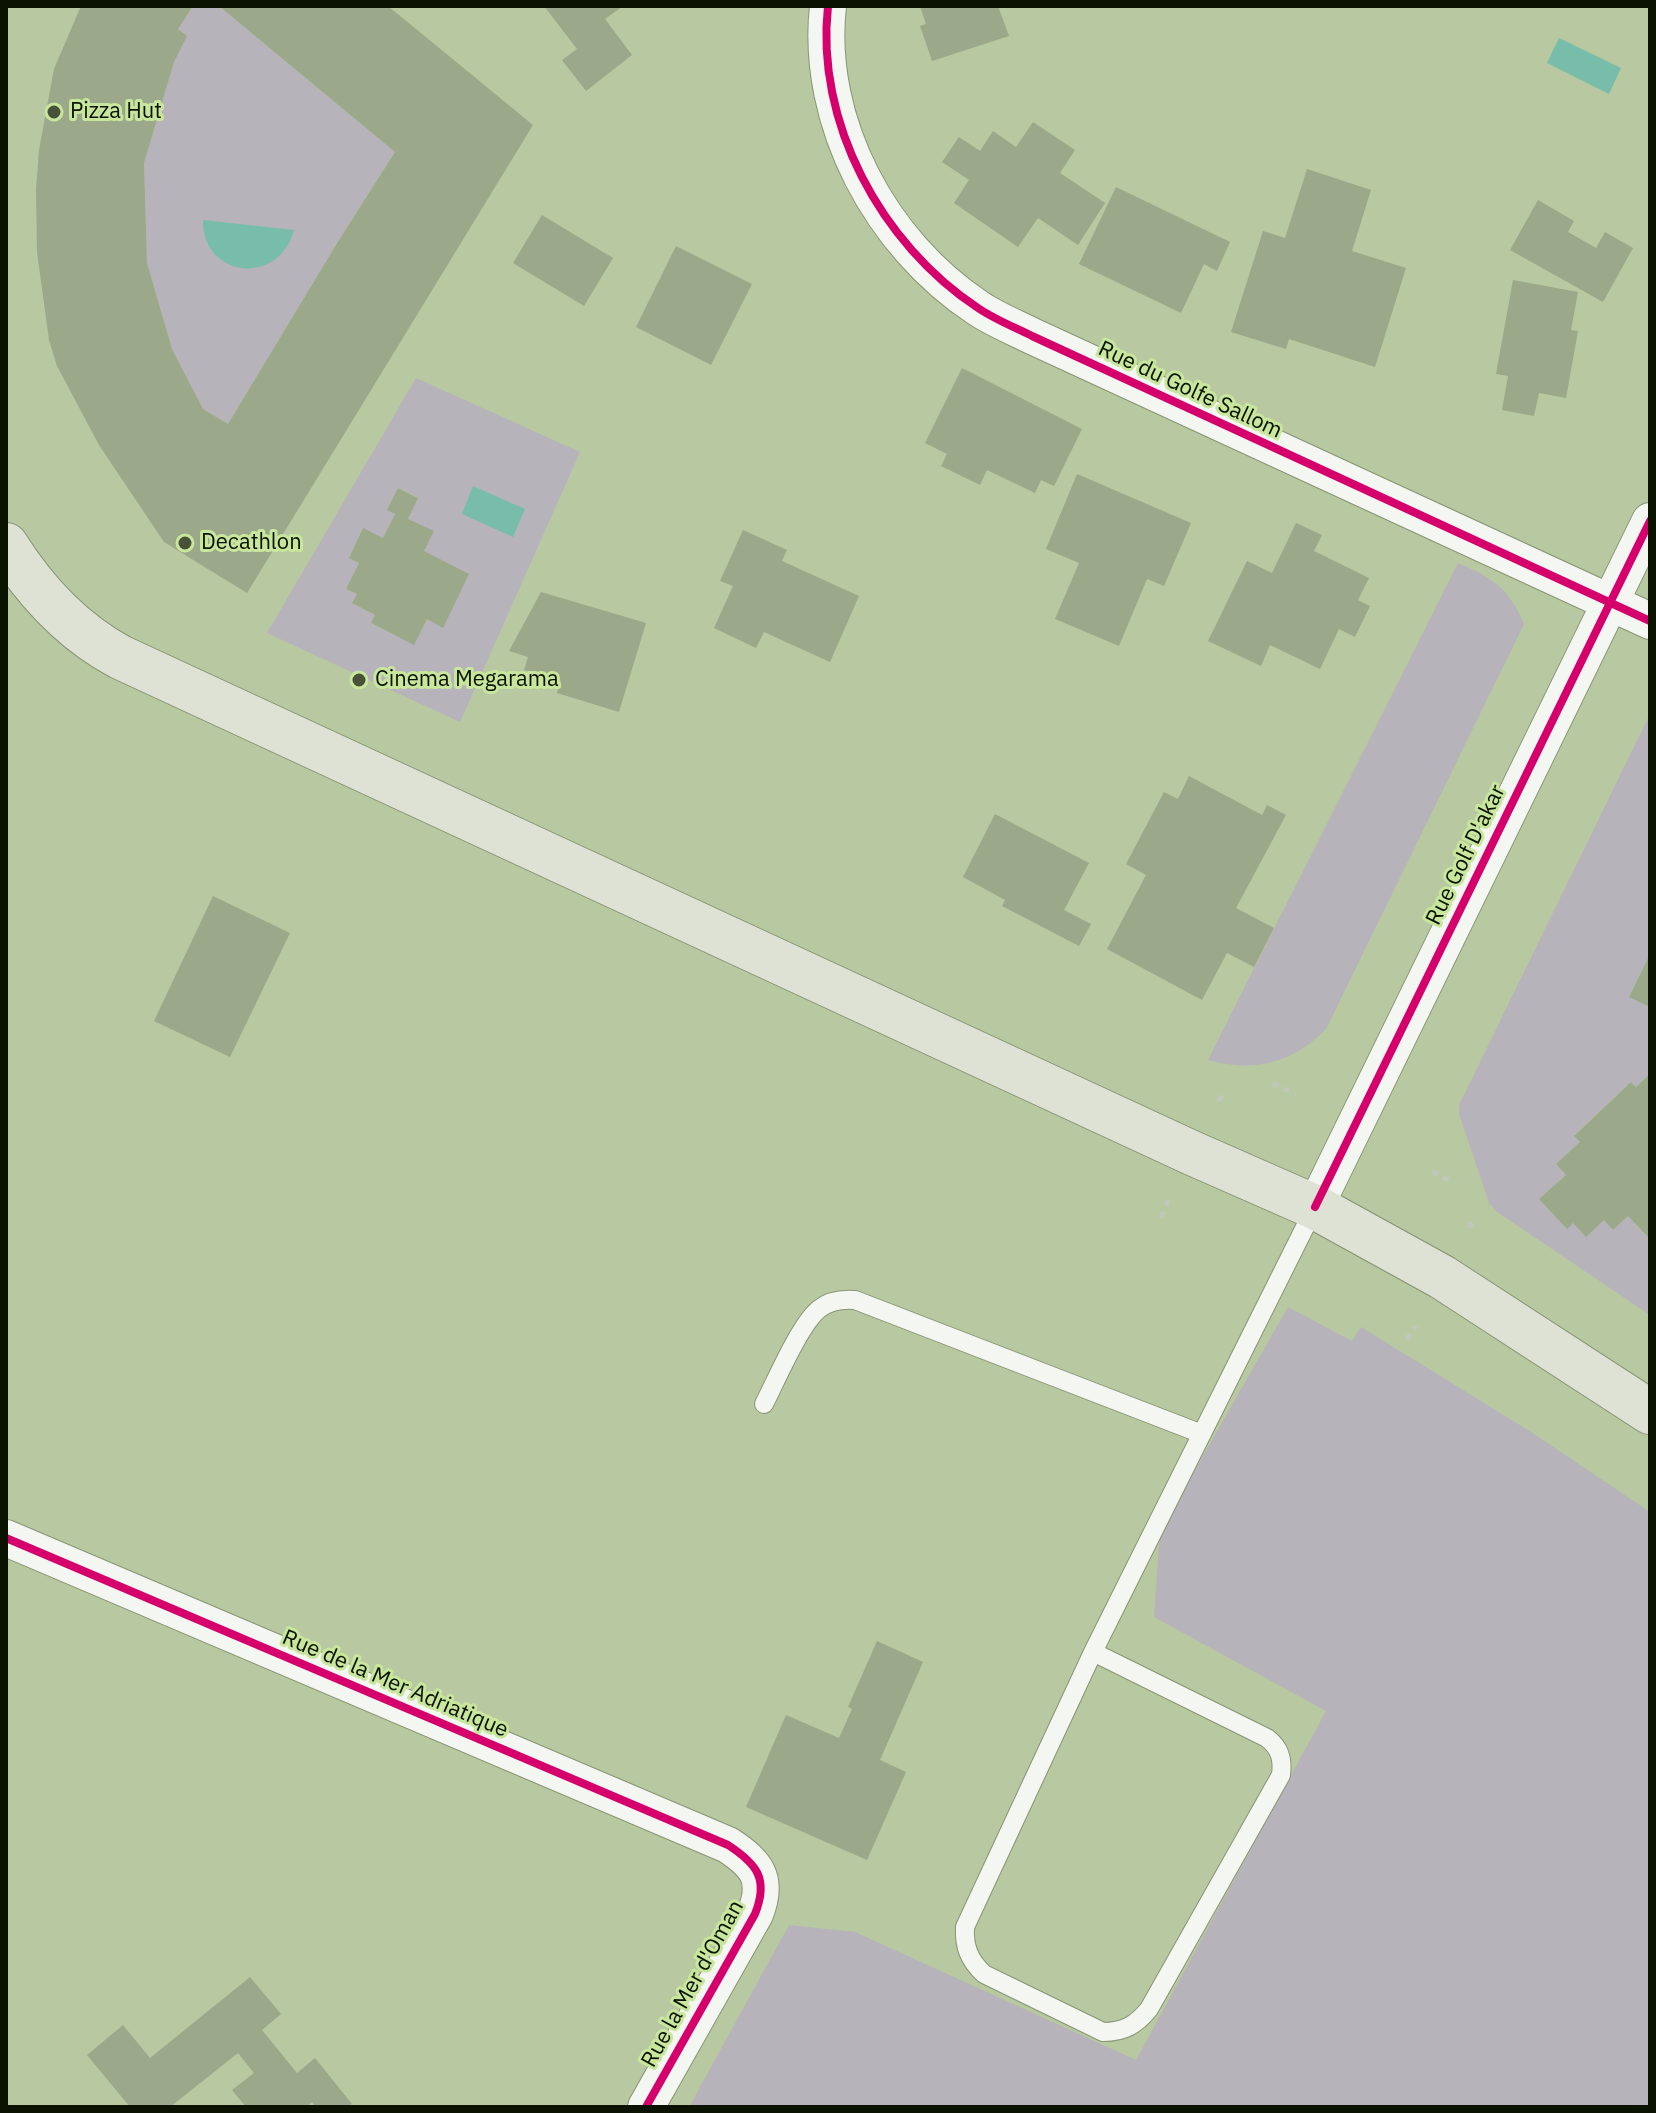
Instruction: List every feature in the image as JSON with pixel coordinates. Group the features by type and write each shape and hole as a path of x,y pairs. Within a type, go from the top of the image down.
{"main road":[{"path":"6,545 37,589 69,622 120,657 1315,1207 1442,1277 1650,1412"}],"street":[{"name":"Rue du Golfe Sallom","path":"828,6 828,72 833,102 844,134 878,206 939,278 979,309 1650,621"},
{"name":"Rue Golf D'akar","path":"1315,1207 1607,603 1650,521"},
{"name":"Rue de la Mer Adriatique","path":"6,1538 728,1845 746,1858 760,1877"},
{"name":"Rue la Mer d'Oman","path":"646,2107 755,1914 761,1895 760,1877"}],"lane":[{"path":"1093,1652 1267,1738 1280,1754 1282,1765 1281,1775 1149,2009 1139,2021 1115,2032 1103,2032 984,1974 974,1965 964,1940 965,1927 1093,1652 1315,1207"},
{"path":"764,1404 810,1318 828,1304 848,1299 1202,1434"}],"path":[{"path":"1273,1083 1296,1095"},
{"path":"1219,1101 1224,1090"},
{"path":"1433,1171 1452,1182"},
{"path":"1161,1217 1169,1198"},
{"path":"1469,1228 1475,1217"},
{"path":"1407,1339 1416,1326"}],"shaded area":[{"path":"193,6 219,6 395,152 228,424 203,409 172,349 147,263 144,163 174,62 186,36 178,29"},
{"path":"416,378 580,452 460,722 267,633","holes":["398,488 418,497 408,519 433,531 424,551 443,627 427,619 414,644 371,624 375,615 352,603 357,594 346,589 359,563 349,557 363,529 383,538 395,514 388,510"]},
{"path":"1458,563 1481,574 1506,593 1524,624 1326,1029 1300,1050 1272,1062 1241,1065 1208,1060"},
{"path":"1650,714 1650,954 1629,996 1650,1007 1650,1074 1636,1087 1631,1082 1574,1135 1580,1142 1556,1164 1566,1175 1539,1199 1566,1228 1573,1223 1585,1236 1604,1220 1613,1230 1628,1216 1646,1236 1650,1233 1650,1315 1497,1212 1489,1203 1459,1114 1459,1105"},
{"path":"1288,1307 1352,1341 1361,1327 1531,1432 1650,1512 1650,2107 689,2107 789,1925 855,1932 1136,2060 1326,1711 1154,1617 1160,1531"}],"water":[{"path":"1559,38 1621,68 1609,94 1547,63"},
{"path":"203,220 294,230 286,248 273,261 258,267 242,268 227,264 215,254 206,239"},
{"path":"473,486 525,509 513,537 462,514"}],"building":[{"path":"81,6 193,6 178,29 187,36 174,62 144,163 147,263 172,349 203,409 228,424 395,152 219,6 388,6 533,125 247,593 164,542 99,445 57,366 49,340 37,252 39,150 54,69"},
{"path":"544,6 623,6 605,19 632,55 586,91 562,60 577,49"},
{"path":"920,6 998,6 1009,36 932,61 920,26 926,24"},
{"path":"1033,122 1075,150 1060,173 1105,203 1078,245 1038,218 1018,247 954,203 969,180 942,162 959,137 980,151 993,131 1016,147"},
{"path":"1307,169 1371,190 1352,251 1406,268 1375,367 1289,339 1286,349 1231,332 1263,231 1285,238"},
{"path":"1116,187 1230,242 1217,271 1204,264 1181,313 1079,264"},
{"path":"1538,200 1574,221 1568,232 1596,248 1605,232 1633,248 1603,302 1510,250"},
{"path":"542,215 613,258 584,306 513,263"},
{"path":"676,246 752,284 711,365 636,327"},
{"path":"1513,280 1578,292 1571,330 1578,331 1566,398 1539,393 1534,416 1502,410 1508,376 1496,374"},
{"path":"962,368 1082,429 1054,486 1041,480 1035,493 987,470 980,485 941,466 947,454 925,443"},
{"path":"1077,474 1191,523 1164,586 1147,579 1119,646 1055,619 1079,563 1046,549"},
{"path":"398,488 418,498 408,519 434,531 424,551 469,574 443,628 427,619 414,645 371,623 375,615 352,603 357,594 346,589 359,563 349,558 363,528 383,538 395,514 387,510"},
{"path":"1296,523 1322,535 1314,551 1369,578 1358,600 1370,606 1355,637 1339,629 1320,669 1270,645 1261,666 1208,641 1247,561 1272,573"},
{"path":"743,530 787,550 782,561 859,596 830,662 764,632 756,648 714,628 733,586 720,581"},
{"path":"541,592 646,623 619,712 557,693 561,681 524,670 528,657 509,651"},
{"path":"1189,776 1262,815 1267,805 1286,815 1236,908 1274,928 1254,967 1227,953 1202,1000 1107,949 1146,875 1126,864 1164,792 1178,799"},
{"path":"995,814 1089,863 1064,910 1091,924 1079,946 1002,906 1005,900 963,877"},
{"path":"213,896 290,933 230,1057 154,1021"},
{"path":"1650,954 1650,1007 1629,997"},
{"path":"1650,1074 1650,1233 1647,1236 1628,1216 1613,1230 1604,1220 1586,1237 1573,1223 1567,1229 1539,1199 1566,1175 1556,1164 1580,1142 1574,1136 1631,1082 1636,1087"},
{"path":"877,1641 923,1662 880,1760 906,1772 867,1860 746,1807 786,1715 839,1738 852,1709 848,1707"},
{"path":"250,1977 281,2014 262,2030 297,2073 315,2058 352,2104 348,2107 316,2107 312,2102 306,2107 246,2107 232,2090 254,2073 238,2053 170,2107 130,2107 87,2055 123,2025 150,2058"}],"cycle path":[{"path":"828,6 827,50 832,93 844,136 862,176 884,215 912,250 943,281 978,308 1032,336 1650,621"},
{"path":"1315,1207 1650,521"},
{"path":"6,1538 728,1845 746,1859 758,1874 760,1882 755,1914 646,2107"}],"place":[{"name":"Pizza Hut","path":"54,112"},
{"name":"Decathlon","path":"185,543"},
{"name":"Cinema Megarama","path":"359,680"}]}
